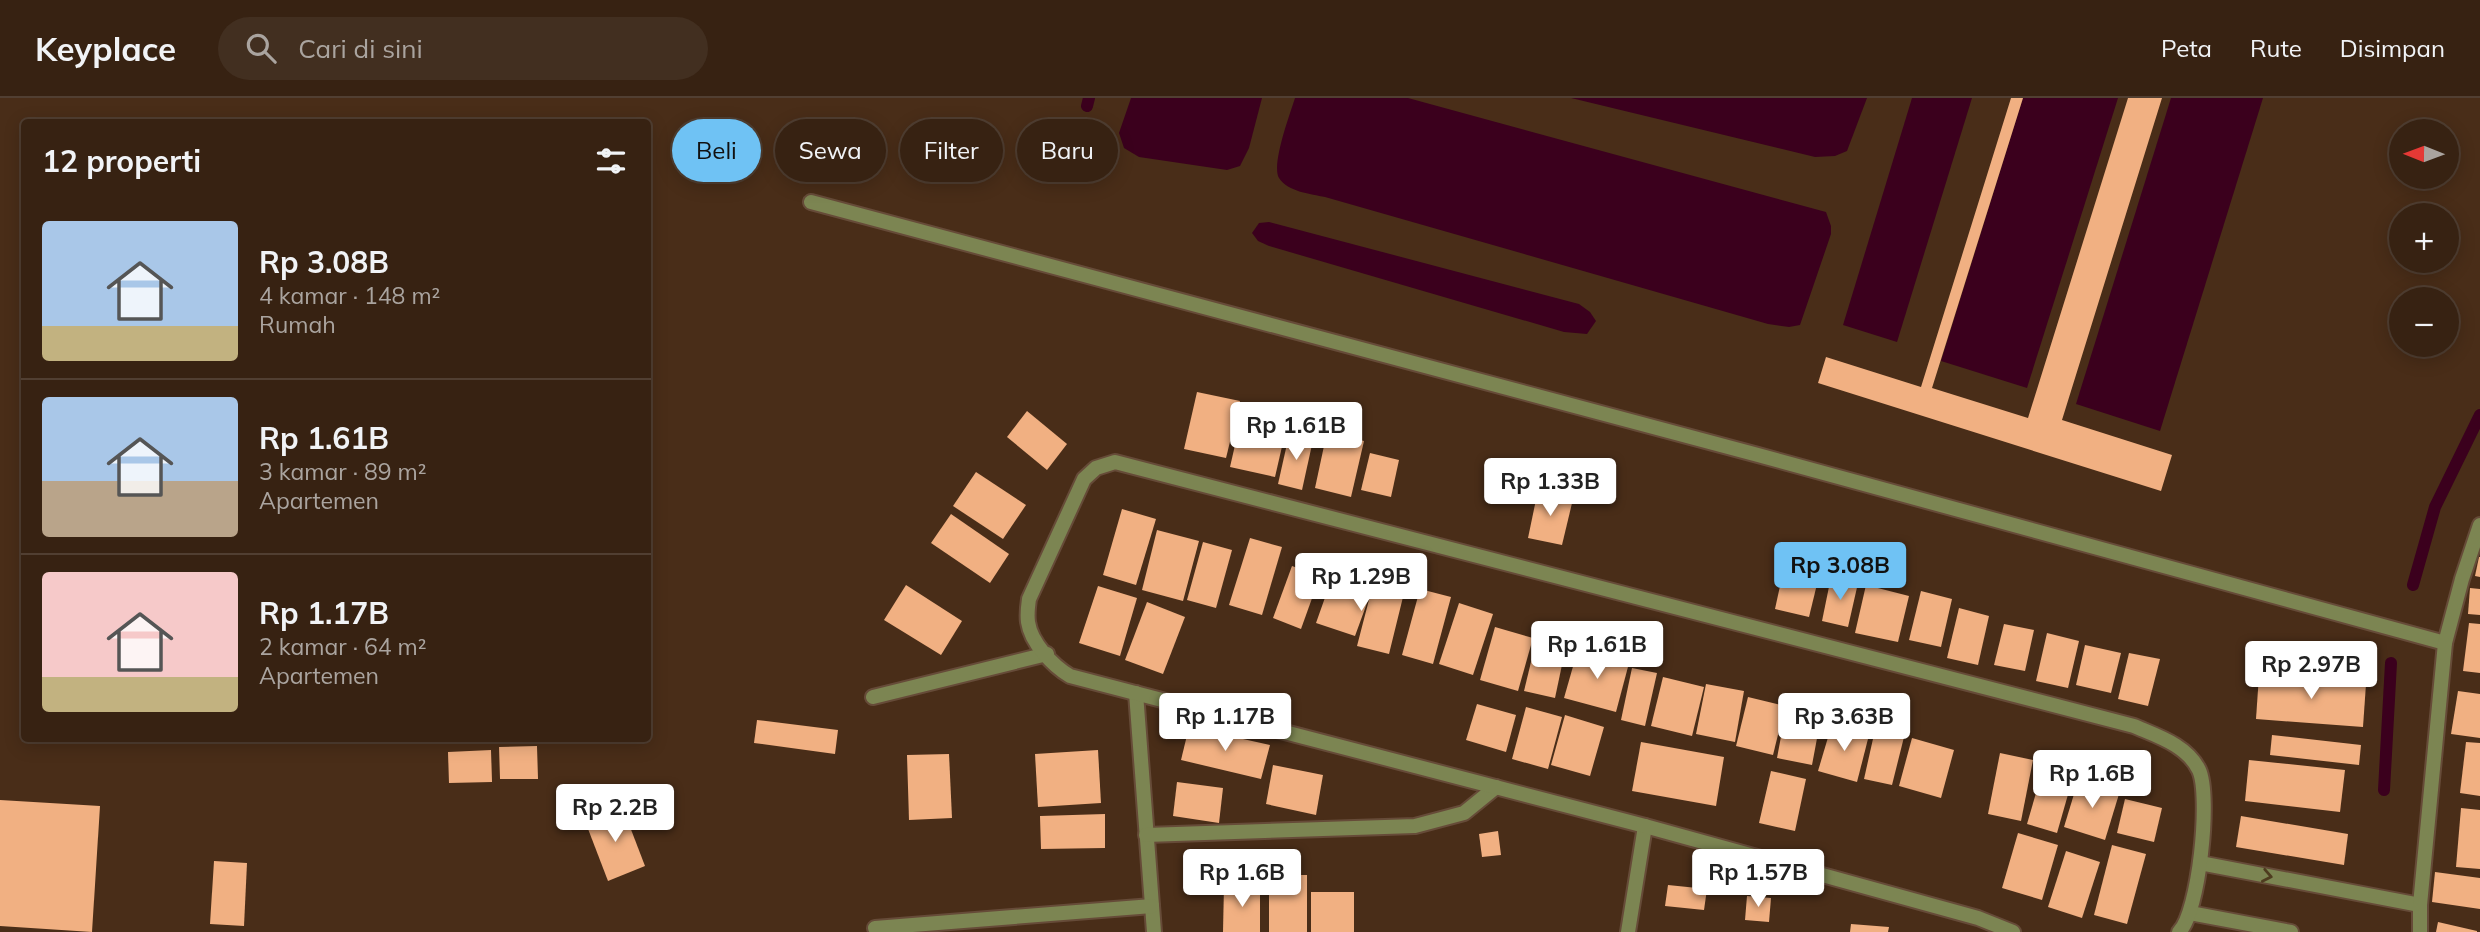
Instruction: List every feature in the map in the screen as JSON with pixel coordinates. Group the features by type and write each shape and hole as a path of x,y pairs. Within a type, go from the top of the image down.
{"street":[{"path":"811,202 2445,643"},
{"path":"2013,932 1978,918 1645,825 1070,676 1060,670 1033,638 1027,621 1028,599 1084,479 1096,468 1115,463 2134,726 2177,745 2199,769 2205,797 2200,863 2189,913 2179,932"},
{"path":"2420,932 2420,905 2445,643 2480,525"},
{"path":"873,697 1047,654"},
{"path":"1136,693 1154,932"},
{"path":"1146,835 1415,826 1464,813 1496,786"},
{"path":"1628,932 1645,825"},
{"path":"2200,863 2420,905"},
{"path":"875,928 1152,906"},
{"path":"2189,913 2291,932"}],"shaded area":[{"path":"1131,98 1262,98 1249,148 1240,166 1227,170 1139,157 1124,148 1119,133"},
{"path":"1295,98 1408,98 1826,212 1831,234 1800,325 1789,327 1768,324 1294,189 1279,178 1277,162"},
{"path":"1571,98 1867,98 1847,151 1835,156 1815,157"},
{"path":"1912,98 1972,98 1897,342 1843,325"},
{"path":"2023,98 2118,98 2027,388 1941,361"},
{"path":"2171,98 2263,98 2160,431 2076,404"},
{"path":"1269,222 1579,304 1590,312 1596,321 1587,334 1564,332 1269,246 1258,241 1252,233 1259,223"}],"building":[{"path":"2011,98 2023,98 1932,388 2028,418 2128,98 2162,98 2062,420 2172,455 2161,491 1818,383 1826,357 1921,387"},
{"path":"1197,392 1240,401 1226,458 1184,449"},
{"path":"1244,406 1289,416 1275,477 1230,467"},
{"path":"1027,411 1067,444 1047,470 1007,437"},
{"path":"1327,432 1364,441 1351,497 1315,488"},
{"path":"1289,435 1313,440 1302,490 1278,484"},
{"path":"1370,453 1399,460 1391,497 1361,490"},
{"path":"976,472 1026,505 1003,539 953,506"},
{"path":"1538,490 1573,499 1562,545 1528,538"},
{"path":"1122,509 1156,519 1136,585 1103,575"},
{"path":"951,514 1009,554 990,583 931,543"},
{"path":"1157,530 1199,541 1183,601 1142,590"},
{"path":"1250,538 1282,547 1262,615 1229,605"},
{"path":"1203,542 1232,550 1216,608 1187,600"},
{"path":"2480,557 2480,577 2475,576"},
{"path":"1292,566 1320,576 1301,629 1273,618"},
{"path":"1783,572 1818,580 1809,617 1775,609"},
{"path":"1333,575 1403,597 1389,654 1357,646 1371,592 1355,636 1316,623"},
{"path":"1831,577 1858,583 1848,627 1822,621"},
{"path":"906,585 962,621 941,655 884,620"},
{"path":"1866,585 1909,596 1898,642 1855,633"},
{"path":"1098,586 1137,598 1120,656 1079,643"},
{"path":"2470,588 2480,589 2480,615 2468,614"},
{"path":"1420,589 1451,597 1433,664 1402,655"},
{"path":"1921,591 1952,599 1941,647 1909,640"},
{"path":"1147,602 1185,617 1163,674 1125,660"},
{"path":"1459,603 1493,614 1473,675 1439,664"},
{"path":"1959,608 1989,616 1978,665 1947,658"},
{"path":"2469,623 2480,624 2480,673 2463,671"},
{"path":"2004,624 2034,630 2025,671 1994,665"},
{"path":"1495,627 1533,638 1518,691 1480,680"},
{"path":"1538,633 1567,641 1555,698 1524,691"},
{"path":"2047,633 2079,641 2068,688 2036,681"},
{"path":"2085,645 2121,653 2111,693 2076,685"},
{"path":"1578,649 1629,663 1616,712 1564,698"},
{"path":"2129,653 2160,659 2148,706 2118,699"},
{"path":"1632,668 1657,673 1645,726 1621,720"},
{"path":"2259,675 2366,684 2363,727 2256,719"},
{"path":"1663,677 1704,687 1692,736 1651,726"},
{"path":"1706,684 1744,691 1735,742 1696,734"},
{"path":"2458,691 2480,694 2480,738 2451,734"},
{"path":"1748,697 1785,706 1773,755 1736,746"},
{"path":"1477,704 1516,715 1506,752 1466,740"},
{"path":"1526,707 1562,717 1548,769 1512,759"},
{"path":"1786,710 1821,717 1812,765 1777,758"},
{"path":"1565,715 1604,727 1590,776 1551,765"},
{"path":"757,720 838,730 835,754 754,743"},
{"path":"1832,724 1869,735 1857,782 1818,771"},
{"path":"1189,727 1270,745 1261,779 1181,760"},
{"path":"1875,730 1904,737 1892,785 1864,779"},
{"path":"2272,735 2361,745 2359,765 2270,755"},
{"path":"1912,738 1954,750 1941,798 1899,786"},
{"path":"1641,742 1724,757 1716,806 1632,791"},
{"path":"2466,742 2480,743 2480,796 2460,793"},
{"path":"537,746 538,779 500,779 499,747"},
{"path":"491,750 492,782 449,783 448,752"},
{"path":"1098,750 1101,803 1038,807 1035,754"},
{"path":"2000,753 2033,760 2021,821 1988,814"},
{"path":"949,754 952,818 909,820 907,755"},
{"path":"2249,760 2345,770 2340,812 2245,801"},
{"path":"1273,765 1323,775 1316,815 1266,804"},
{"path":"2043,769 2073,777 2057,833 2027,824"},
{"path":"1771,771 1806,779 1795,831 1759,823"},
{"path":"2078,781 2119,794 2105,840 2064,827"},
{"path":"1177,782 1223,788 1219,823 1173,816"},
{"path":"2125,799 2162,808 2154,842 2117,833"},
{"path":"0,800 100,806 92,932 0,926"},
{"path":"622,806 645,866 608,881 585,821"},
{"path":"2461,808 2480,810 2480,869 2456,867"},
{"path":"1105,814 1105,848 1041,849 1040,816"},
{"path":"2241,816 2348,834 2344,865 2236,847"},
{"path":"1498,831 1501,855 1482,857 1479,834"},
{"path":"2018,833 2058,845 2042,900 2002,888"},
{"path":"2112,845 2146,854 2127,924 2094,915"},
{"path":"2066,851 2100,862 2082,918 2048,907"},
{"path":"214,861 247,863 244,926 210,924"},
{"path":"2435,872 2480,878 2480,909 2432,902"},
{"path":"1269,875 1307,875 1307,932 1269,932"},
{"path":"1224,885 1260,885 1260,932 1223,932"},
{"path":"1668,885 1707,889 1704,910 1665,906"},
{"path":"1311,892 1354,892 1354,932 1311,932"},
{"path":"1747,896 1771,898 1769,922 1745,920"},
{"path":"2438,922 2477,931 2477,932 2436,932"},
{"path":"1851,924 1889,927 1888,932 1850,932"}],"waterway":[{"path":"1087,106 1089,98"},
{"path":"2413,585 2435,507 2480,415"},
{"path":"2384,790 2391,663"}]}
